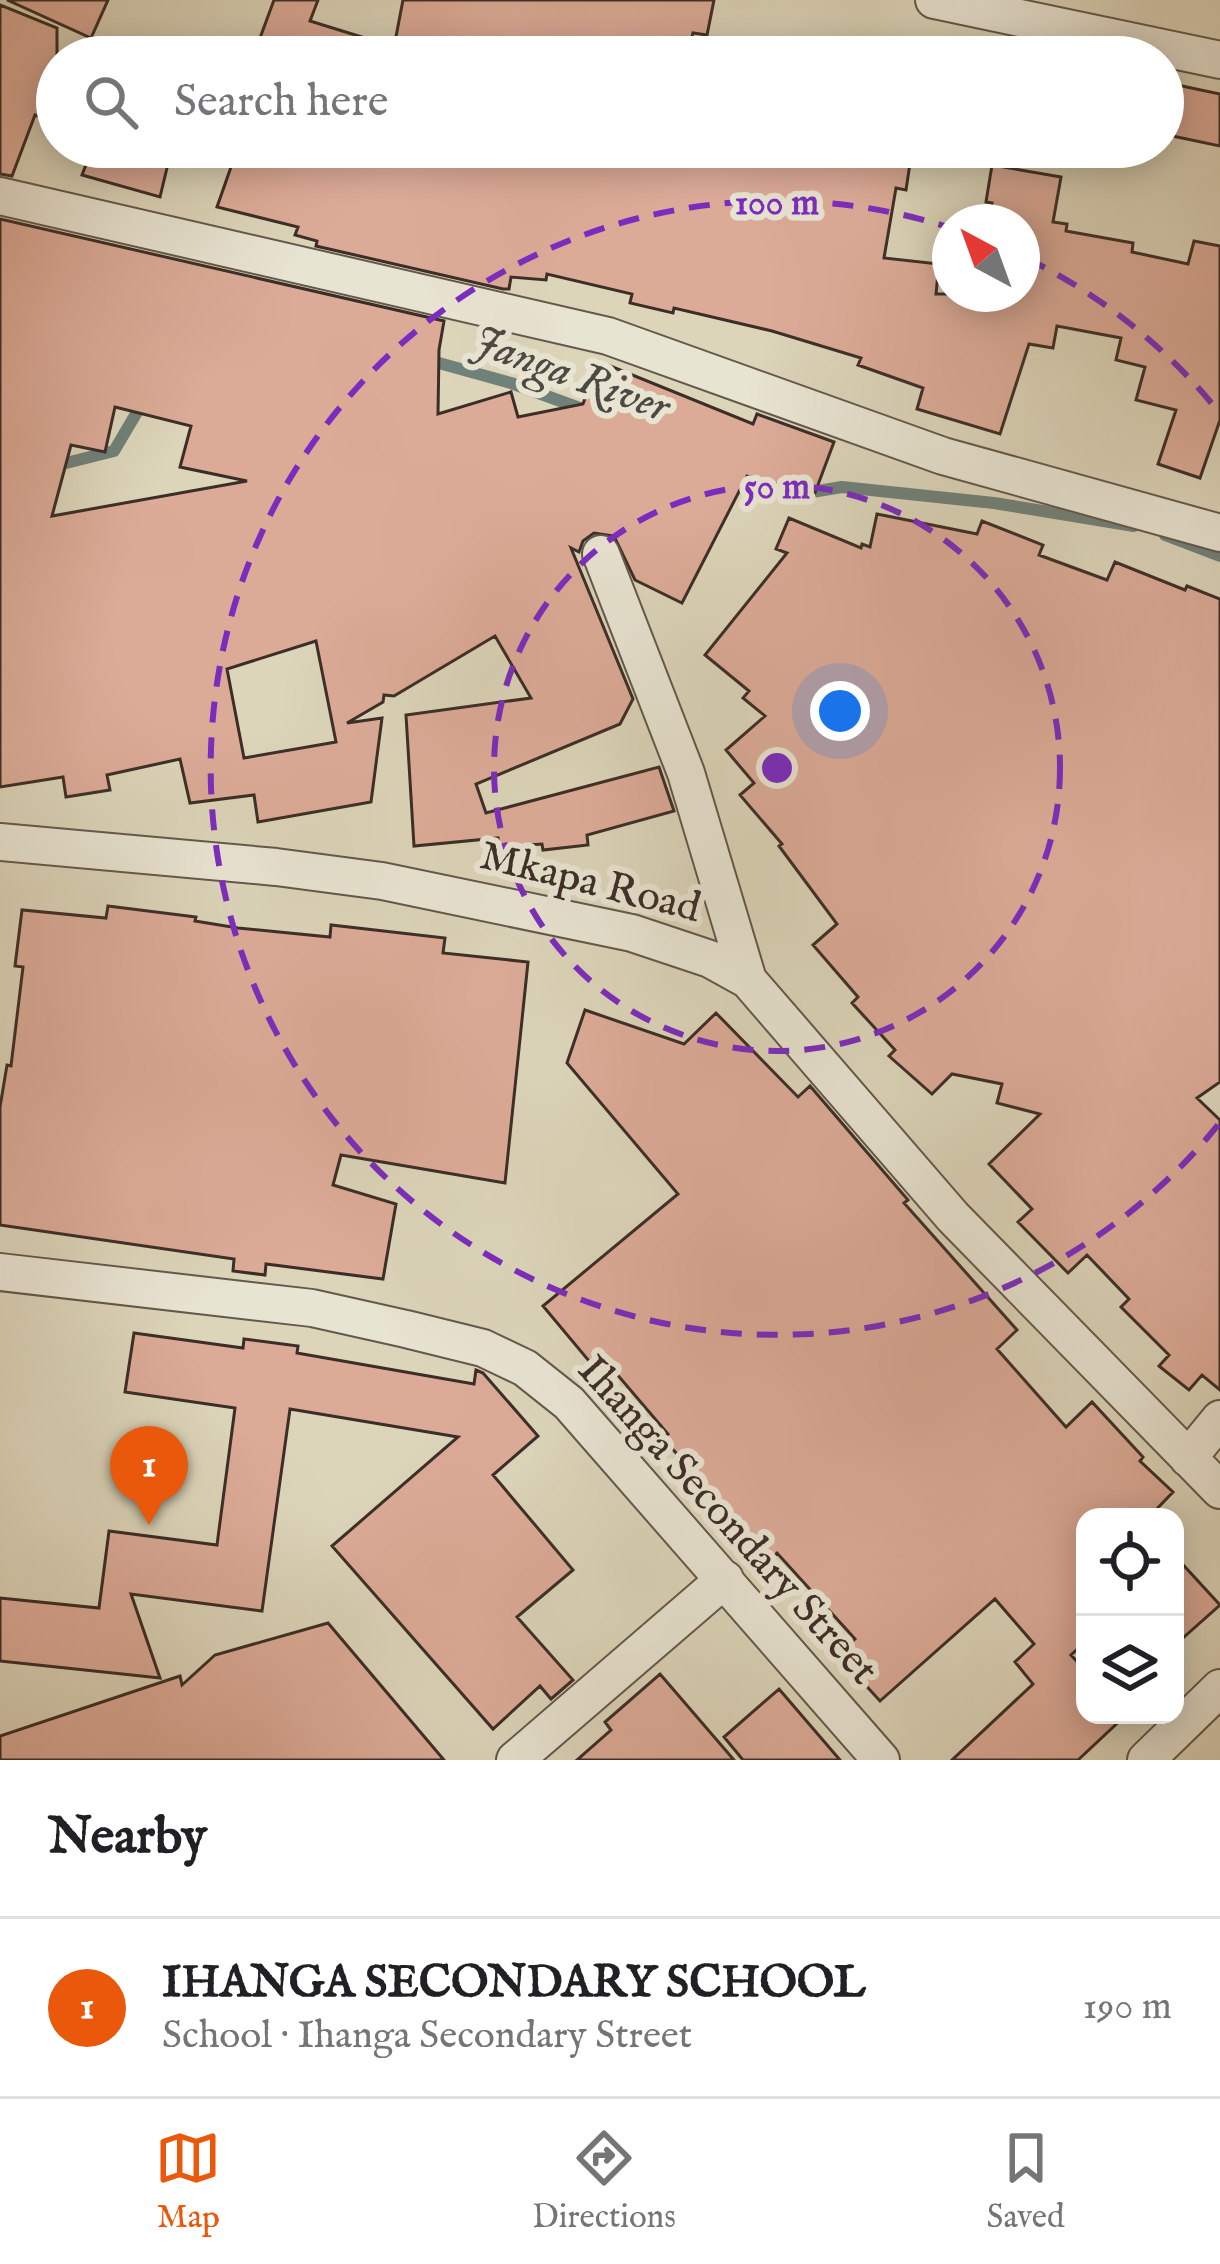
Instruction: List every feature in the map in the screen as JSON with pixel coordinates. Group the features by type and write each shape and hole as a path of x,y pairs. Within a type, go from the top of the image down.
{"street":[{"path":"934,0 1106,36"},
{"path":"1184,52 1220,60"},
{"path":"0,196 608,336 943,456 1220,533"},
{"path":"601,554 686,773 748,980"},
{"name":"Mkapa Road","path":"0,842 382,881 632,932 710,959 748,980 953,1217 1220,1490"},
{"name":"Ihanga Secondary Street","path":"0,1272 312,1308 483,1348 525,1368 569,1403 881,1760"},
{"path":"1188,1458 1220,1419"},
{"path":"515,1760 725,1579"},
{"path":"1146,1760 1220,1688"}],"building":[{"path":"7,0 108,0 92,36"},
{"path":"274,0 318,0 310,21 358,36 261,36"},
{"path":"403,0 714,0 707,35 396,36"},
{"path":"0,5 57,28 57,36 36,36 36,115 12,176 0,174"},
{"path":"1184,86 1220,94 1220,146 1184,138"},
{"path":"85,168 167,168 160,197 82,175"},
{"path":"231,168 909,168 906,190 896,188 884,258 932,263 932,312 1040,312 1040,204 986,202 992,168 1061,177 1053,222 1067,224 1066,231 1133,243 1132,252 1188,264 1194,241 1220,246 1220,420 1200,478 1158,464 1176,410 1136,400 1145,367 1116,360 1121,338 1057,326 1053,348 1029,344 1000,434 917,409 923,388 858,365 861,358 772,331 674,308 673,313 630,303 632,294 547,274 546,280 511,277 509,289 503,289 316,246 317,241 295,235 298,227 217,207"},
{"path":"0,219 444,321 438,414 511,392 518,417 583,404 598,361 753,424 757,414 834,442 813,498 747,476 682,603 635,580 614,536 594,533 583,541 579,552 571,548 633,699 620,724 476,784 486,813 659,767 674,811 587,835 588,845 543,850 542,844 499,847 498,838 414,846 406,715 531,698 495,636 394,696 384,695 383,702 347,723 382,718 371,802 258,822 254,795 190,803 180,759 107,775 110,790 66,797 63,777 0,787","holes":["115,407 191,426 180,467 247,481 52,516 71,445 105,452","316,641 336,742 244,758 227,669"]},
{"path":"877,514 977,534 982,521 1043,545 1039,555 1107,580 1115,562 1220,599 1220,1082 1197,1098 1220,1120 1220,1390 1202,1375 1189,1390 1159,1366 1169,1355 1121,1307 1129,1299 1087,1255 1068,1273 1018,1222 1032,1209 989,1164 1040,1114 997,1103 1002,1084 952,1074 932,1094 889,1056 895,1050 852,1003 858,997 813,945 837,924 779,846 782,844 740,795 754,783 726,750 765,716 743,698 749,691 705,655 787,553 776,549 789,518 861,548 862,544 870,547"},
{"path":"108,906 196,917 195,921 238,928 330,937 331,925 445,938 443,953 528,962 505,1183 341,1155 333,1185 396,1204 383,1279 266,1264 265,1275 233,1271 234,1259 0,1225 0,1107 7,1065 11,1066 23,967 15,966 22,910 106,918"},
{"path":"585,1010 684,1044 716,1013 798,1097 810,1086 908,1200 904,1203 1017,1330 997,1349 1066,1427 1092,1402 1143,1457 1140,1461 1173,1492 1158,1508 1076,1508 1076,1650 1071,1655 1076,1660 1076,1724 1116,1724 1078,1760 952,1760 1033,1684 1015,1662 1034,1644 995,1599 880,1701 838,1655 855,1639 777,1553 768,1561 719,1507 663,1438 668,1434 604,1359 594,1367 543,1306 678,1194 567,1063"},
{"path":"134,1333 243,1348 244,1339 298,1346 297,1353 474,1384 476,1370 483,1373 538,1436 493,1475 573,1570 517,1617 573,1680 551,1699 540,1686 493,1729 332,1546 458,1437 290,1409 262,1611 131,1594 160,1678 0,1661 0,1598 99,1608 109,1531 217,1545 235,1408 125,1392"},
{"path":"1184,1566 1220,1605 1184,1637"},
{"path":"328,1623 444,1760 0,1760 0,1736 180,1676 182,1685 215,1655"},
{"path":"660,1674 734,1760 577,1760 611,1730 605,1722"},
{"path":"779,1689 840,1760 743,1760 724,1737"}],"waterway":[{"name":"Janga River","path":"428,360 585,410"},
{"name":"Janga River","path":"50,467 114,451 143,402"},
{"name":"Janga River","path":"729,476 767,493 842,487 994,503 1134,526"},
{"name":"Janga River","path":"1165,535 1220,556"}],"place":[{"name":"IHANGA SECONDARY SCHOOL","path":"149,1525"}]}
